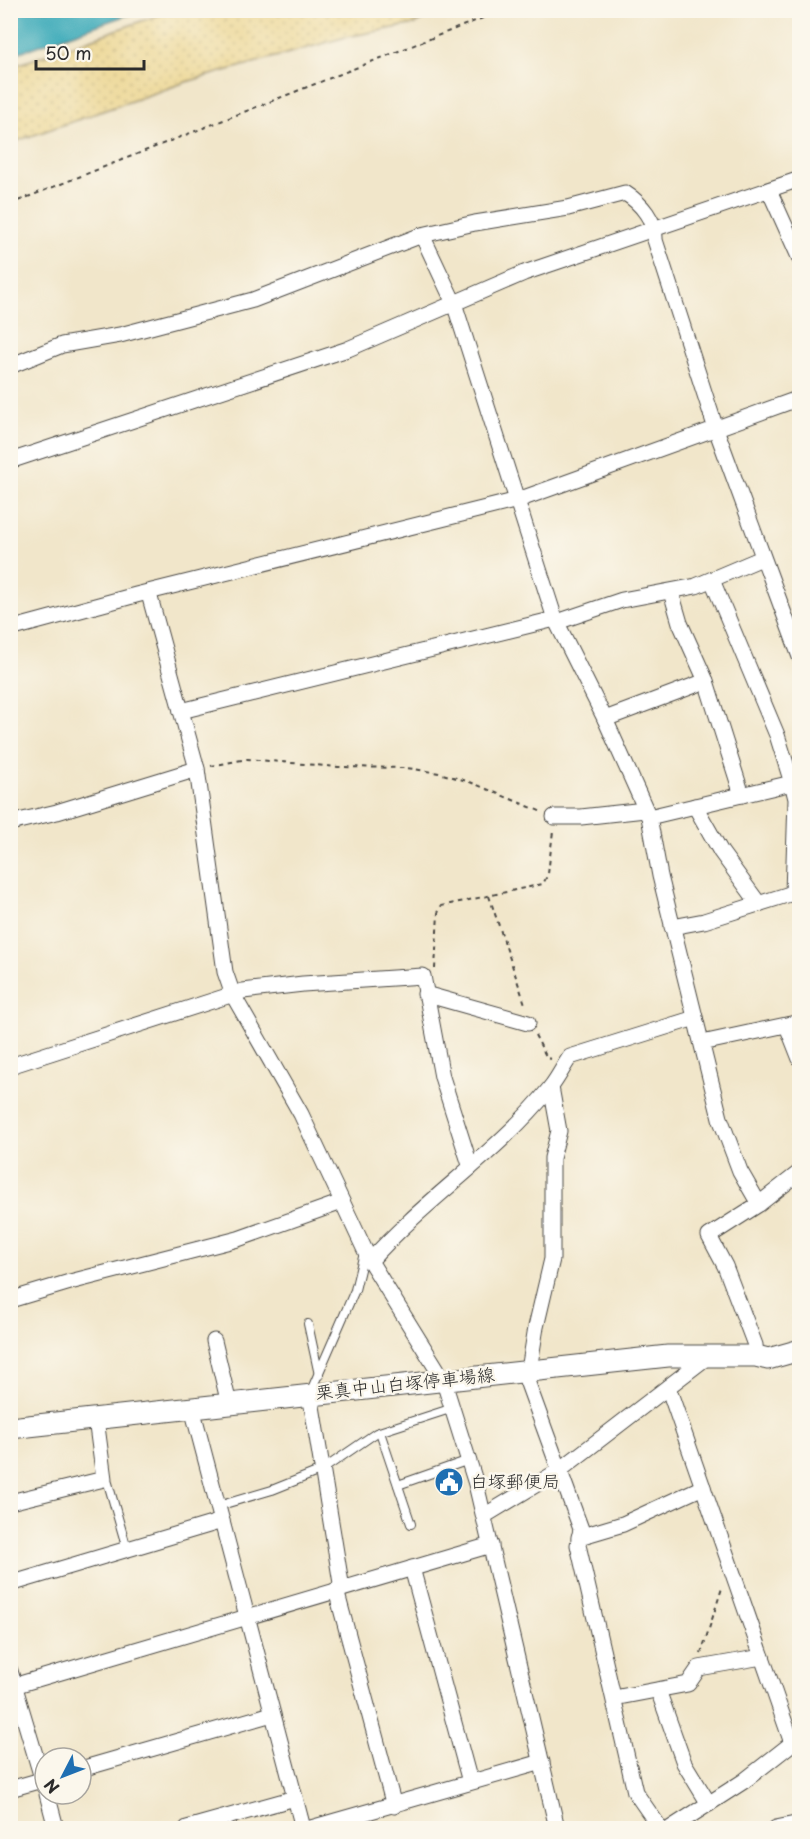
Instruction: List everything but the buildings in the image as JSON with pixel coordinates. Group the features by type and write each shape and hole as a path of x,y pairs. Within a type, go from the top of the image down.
{"main road":[{"name":"栗真中山白塚停車場線","path":"10,1428 526,1370 668,1356 756,1356 768,1359 800,1350"}],"street":[{"path":"10,461 348,349 386,335 524,273 800,179"},
{"path":"769,190 800,259"},
{"path":"10,366 62,345 120,335 253,300 422,235 475,223 568,208 625,193 634,199 656,228 655,240 716,429 800,657"},
{"path":"422,235 454,303 556,620 605,719 647,813 672,927 730,1147 759,1204"},
{"path":"10,629 136,595 149,594 518,500 800,398"},
{"path":"181,711 556,620 622,600 671,592 712,580 762,558"},
{"path":"672,927 704,921 793,892 796,782 712,580"},
{"path":"671,592 680,623 706,681 742,795"},
{"path":"149,594 197,769 225,972 233,995 301,1114 368,1255 442,1379 469,1460 484,1516 557,1828"},
{"path":"605,719 706,681"},
{"path":"10,823 57,813 197,769"},
{"path":"554,817 647,813 695,806 796,782"},
{"path":"695,806 721,852 759,904"},
{"path":"10,1066 243,991 303,984 423,976 442,1077 470,1165"},
{"path":"425,994 528,1023"},
{"path":"368,1255 470,1165 551,1087 570,1057 695,1018"},
{"path":"702,1043 794,1024 800,1059"},
{"path":"551,1087 559,1131 552,1158 552,1259 526,1370 580,1529 578,1545 635,1792 660,1828"},
{"path":"756,1356 755,1346 725,1266 710,1236 759,1204 800,1172"},
{"path":"10,1299 238,1239 342,1202"},
{"path":"214,1341 228,1404"},
{"path":"484,1516 560,1470 707,1357"},
{"path":"668,1387 762,1657 796,1740 756,1773 671,1828"},
{"path":"310,1394 339,1589 394,1806"},
{"path":"192,1408 303,1828"},
{"path":"10,1502 104,1479 96,1419"},
{"path":"579,1537 623,1524 703,1487"},
{"path":"10,1584 127,1549 220,1513"},
{"path":"12,1687 491,1545"},
{"path":"412,1568 470,1782"},
{"path":"614,1698 688,1684 699,1668 762,1657"},
{"path":"10,1671 12,1687 33,1749"},
{"path":"658,1690 684,1763 709,1804"},
{"path":"93,1766 273,1714"},
{"path":"311,1828 542,1762"},
{"path":"10,1789 33,1786"},
{"path":"187,1828 295,1798"},
{"path":"50,1806 56,1828"},
{"path":"776,1828 800,1823"}],"lane":[{"path":"310,1394 368,1255"},
{"path":"308,1324 319,1375"},
{"path":"220,1513 322,1470 380,1432 453,1408"},
{"path":"380,1432 411,1524"},
{"path":"398,1485 469,1460"},
{"path":"104,1479 108,1483 127,1549"}],"path":[{"path":"10,204 503,10"},
{"path":"197,769 248,759 338,767 407,768 439,773 470,782 554,817 550,863 543,884 441,906 438,913 435,975 423,976"},
{"path":"489,897 528,1012 528,1023 547,1058 565,1064"},
{"path":"699,1668 700,1654 730,1564"}],"sand":[{"path":"173,10 439,11 415,24 346,37 186,82 11,143 11,67"}],"water":[{"path":"11,10 139,10 139,11 11,55"}],"place":[{"name":"白塚郵便局","path":"449,1482"}]}
